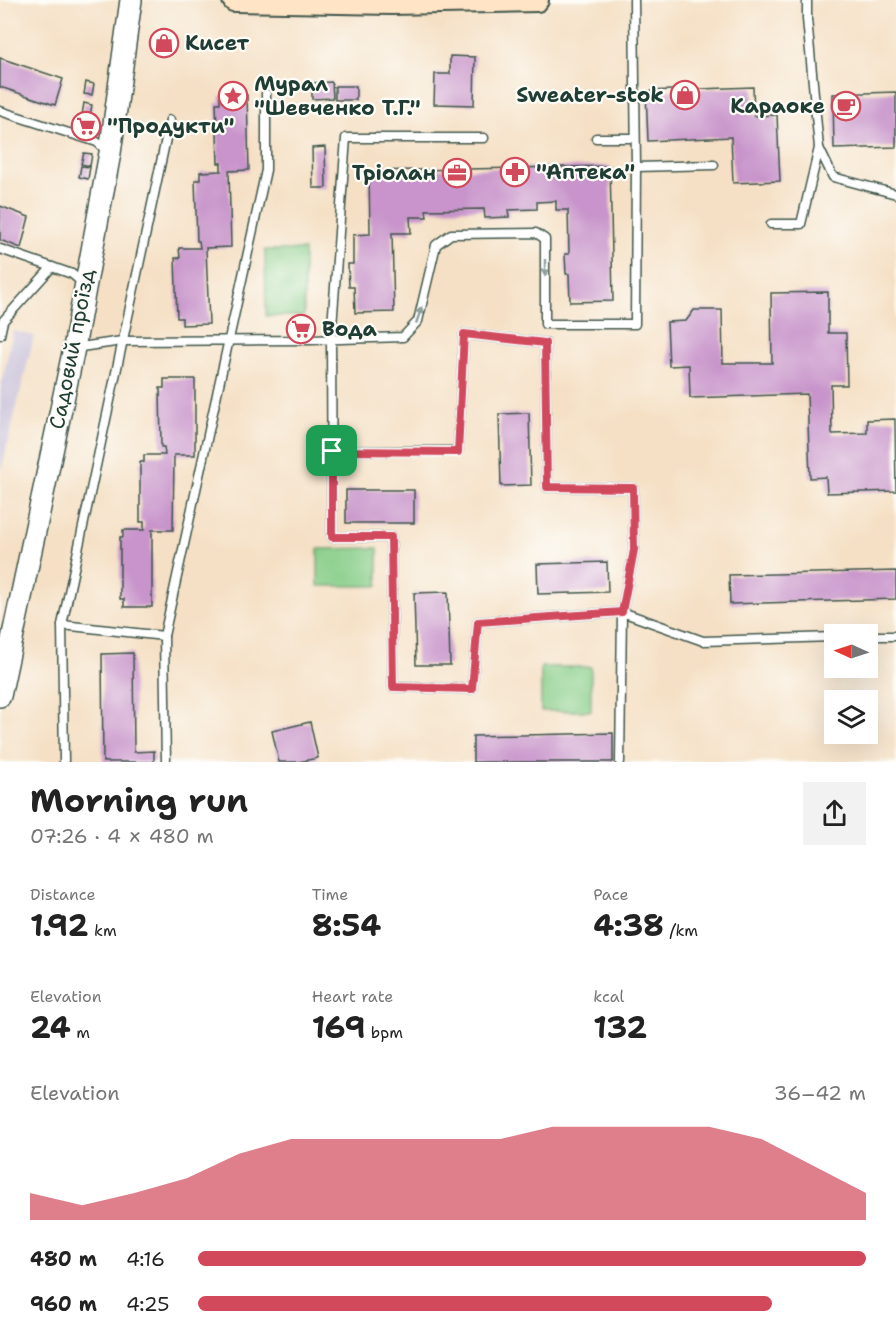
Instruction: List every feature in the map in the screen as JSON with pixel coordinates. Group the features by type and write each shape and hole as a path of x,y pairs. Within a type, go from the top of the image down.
{"main road":[{"path":"234,0 391,3 537,0"}],"street":[{"name":"Садовий проїзд","path":"1,686 86,286 110,153 131,0"}],"lane":[{"path":"74,348 122,341 331,340 403,337 418,321 435,245 451,234 536,233 544,239 545,324 635,324 634,0"},
{"path":"771,224 801,224 819,148 807,0"},
{"path":"166,762 164,636 266,170 266,94"},
{"path":"0,111 97,142 110,153"},
{"path":"64,762 62,625 170,120"},
{"path":"484,138 346,138 331,340 332,537 391,537 393,687 472,689 478,622 622,612 703,641 824,637"},
{"path":"596,138 635,138"},
{"path":"819,148 833,177 896,194"},
{"path":"636,167 714,165"},
{"path":"0,249 72,274 86,286"},
{"path":"0,335 3,321 52,267"},
{"path":"332,451 458,452 464,334 545,343 547,487 633,488 634,550 622,612 621,762"},
{"path":"62,625 164,636"},
{"path":"878,636 896,636"}],"shaded area":[{"path":"13,331 34,336 0,474 0,390"}],"green space":[{"path":"265,250 304,250 304,316 266,316"},
{"path":"378,548 378,586 318,586 318,549"},
{"path":"541,667 591,667 591,711 541,711"}],"building":[{"name":"Кисет","path":"159,40 170,40 170,46 159,46"},
{"path":"450,56 475,57 474,105 434,104 435,74 450,74"},
{"path":"0,58 63,79 55,105 0,87"},
{"path":"86,82 94,84 92,95 84,94"},
{"path":"332,82 333,98 312,99 312,83"},
{"path":"335,86 356,86 356,100 335,100"},
{"path":"753,87 754,116 777,115 780,181 733,183 731,137 648,141 646,91"},
{"path":"896,92 896,147 834,149 833,94"},
{"path":"247,95 249,170 229,171 231,247 206,248 209,324 182,325 182,318 177,318 175,258 180,258 179,248 200,248 199,241 197,241 195,180 200,180 200,172 221,171 221,163 218,163 216,103 220,103 220,96"},
{"path":"84,103 92,105 90,116 82,115"},
{"path":"81,116 90,118 88,130 79,128"},
{"path":"325,147 326,188 313,188 312,148"},
{"path":"84,153 92,154 90,166 81,164"},
{"path":"81,166 90,167 88,179 79,177"},
{"path":"610,166 613,301 570,302 569,274 566,274 565,254 569,254 568,210 556,210 556,201 537,202 537,209 508,210 509,217 485,218 484,209 426,210 427,217 410,217 411,233 392,233 394,312 355,313 354,287 349,287 348,264 353,264 353,235 370,234 369,171"},
{"path":"0,206 29,217 21,248 0,240"},
{"path":"828,292 828,333 846,333 847,385 831,385 832,434 867,433 867,420 895,419 896,491 827,493 826,477 810,478 807,394 690,398 689,365 669,366 667,322 686,321 694,310 722,310 723,363 772,363 771,293"},
{"name":"Вода","path":"301,324 305,325 305,333 301,334 297,333 296,329 297,325"},
{"path":"164,379 195,379 195,455 174,455 173,530 152,530 152,607 124,607 124,599 120,599 120,537 123,537 123,530 144,530 144,522 140,522 140,462 144,462 144,455 165,455 164,447 161,447 160,388 164,388"},
{"path":"529,413 531,485 501,486 499,414"},
{"path":"346,490 414,490 414,523 346,523"},
{"path":"607,562 608,592 538,594 537,564"},
{"path":"896,571 896,599 730,604 729,575"},
{"path":"448,592 450,665 416,665 414,593"},
{"path":"133,653 134,752 154,751 154,762 103,762 102,654"},
{"path":"310,722 318,758 298,762 279,762 272,731"},
{"path":"613,733 613,762 473,762 473,736"}],"place":[{"name":"Кисет","path":"164,43"},
{"name":"Sweater-stok","path":"685,95"},
{"name":"Мурал \"Шевченко Т.Г.\"","path":"233,96"},
{"name":"Караоке","path":"846,106"},
{"name":"\"Продукти\"","path":"86,126"},
{"name":"\"Аптека\"","path":"515,172"},
{"name":"Тріолан","path":"457,173"},
{"name":"Вода","path":"301,329"}],"route":[{"path":"464,334 545,343 547,487 633,488 634,550 622,612 478,622 472,689 393,687 391,537 332,537 332,451 458,452 464,334"}]}
